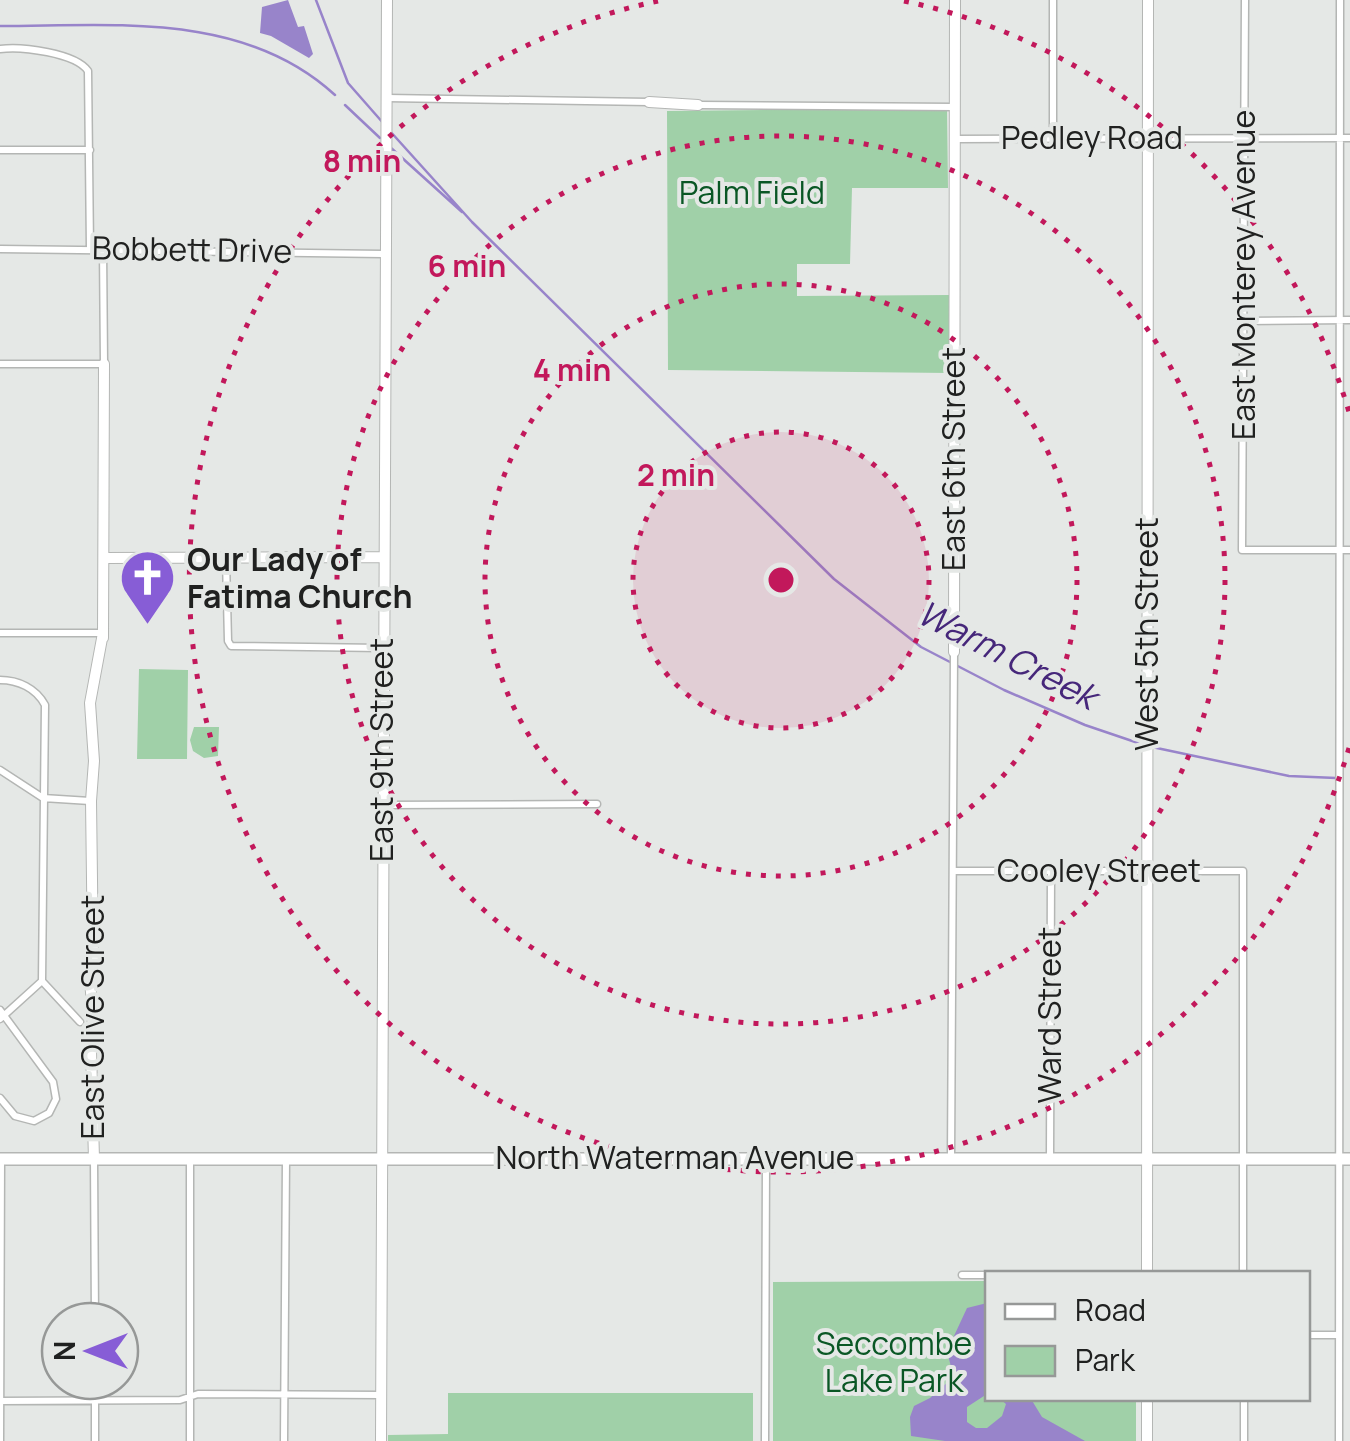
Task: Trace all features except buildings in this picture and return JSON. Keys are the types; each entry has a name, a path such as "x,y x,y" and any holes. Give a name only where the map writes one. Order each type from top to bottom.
{"main road":[{"name":"North Waterman Avenue","path":"0,1159 1344,1159"}],"street":[{"name":"East 9th Street","path":"381,1441 386,0"},
{"name":"East 6th Street","path":"952,1159 954,0"},
{"path":"1052,0 1053,138"},
{"name":"West 5th Street","path":"1147,1271 1148,0"},
{"name":"East Monterey Avenue","path":"1246,0 1242,550 1339,550"},
{"path":"1338,1441 1344,1159 1338,787 1340,0"},
{"path":"0,49 14,47 82,62 88,71 90,248"},
{"path":"387,98 698,106"},
{"name":"Pedley Road","path":"698,106 954,107"},
{"name":"Pedley Road","path":"954,139 1350,138"},
{"path":"0,150 90,150"},
{"path":"0,364 104,364 103,248"},
{"name":"Bobbett Drive","path":"0,249 384,254"},
{"path":"1243,320 1350,320"},
{"name":"East Olive Street","path":"94,1301 91,800 92,713 104,652 104,364"},
{"path":"1339,550 1350,550"},
{"path":"104,558 382,557"},
{"path":"226,558 231,646 382,648"},
{"path":"0,634 103,633"},
{"path":"0,680 20,682 45,705 42,981 80,1022"},
{"path":"0,770 42,798 91,800"},
{"path":"382,805 597,804"},
{"name":"Ward Street","path":"1050,870 1050,1159"},
{"name":"Cooley Street","path":"954,871 1243,871 1242,1159"},
{"path":"0,1098 12,1114 28,1121 49,1113 56,1099 53,1082 1,1015 42,981"},
{"path":"765,1441 766,1158"},
{"path":"0,1159 0,1441"},
{"path":"190,1159 190,1441"},
{"path":"284,1441 286,1159"},
{"path":"1242,1159 1243,1271"},
{"path":"962,1275 985,1276"},
{"path":"1310,1336 1338,1336"},
{"path":"140,1400 180,1400 198,1394 381,1396"},
{"path":"0,1401 40,1401"},
{"path":"95,1401 95,1441"},
{"path":"1148,1401 1148,1441"},
{"path":"1244,1401 1244,1441"},
{"path":"1338,1431 1349,1431"}],"green space":[{"name":"Palm Field","path":"947,108 948,188 852,188 850,264 797,264 797,296 949,295 949,373 668,370 667,111"},
{"path":"139,669 188,670 187,759 137,759"},
{"path":"194,727 219,727 218,756 204,758 193,751 190,740"},
{"name":"Seccombe Lake Park","path":"985,1281 985,1401 1136,1401 1136,1441 773,1441 773,1282"},
{"path":"448,1393 753,1393 753,1441 388,1441 388,1435 448,1434"}],"shaded area":[{"path":"288,0 298,27 304,26 313,54 309,58 260,33 262,7"},
{"path":"985,1304 985,1395 967,1407 967,1422 976,1428 987,1428 1002,1416 1006,1404 1002,1401 1032,1401 1042,1417 1085,1441 945,1441 911,1436 914,1406 949,1381 952,1371 947,1351 967,1308"}],"waterway":[{"name":"Warm Creek","path":"316,0 348,83 384,124"},
{"path":"0,26 132,26 219,36 260,49 299,68 335,95"},
{"path":"345,105 380,138"},
{"name":"Warm Creek","path":"389,130 472,222 834,579 921,647 1004,690 1144,745"},
{"path":"390,147 462,212"},
{"name":"Warm Creek","path":"1152,747 1289,776 1336,778"}],"place":[{"name":"Our Lady of Fatima Church","path":"148,627"}]}
